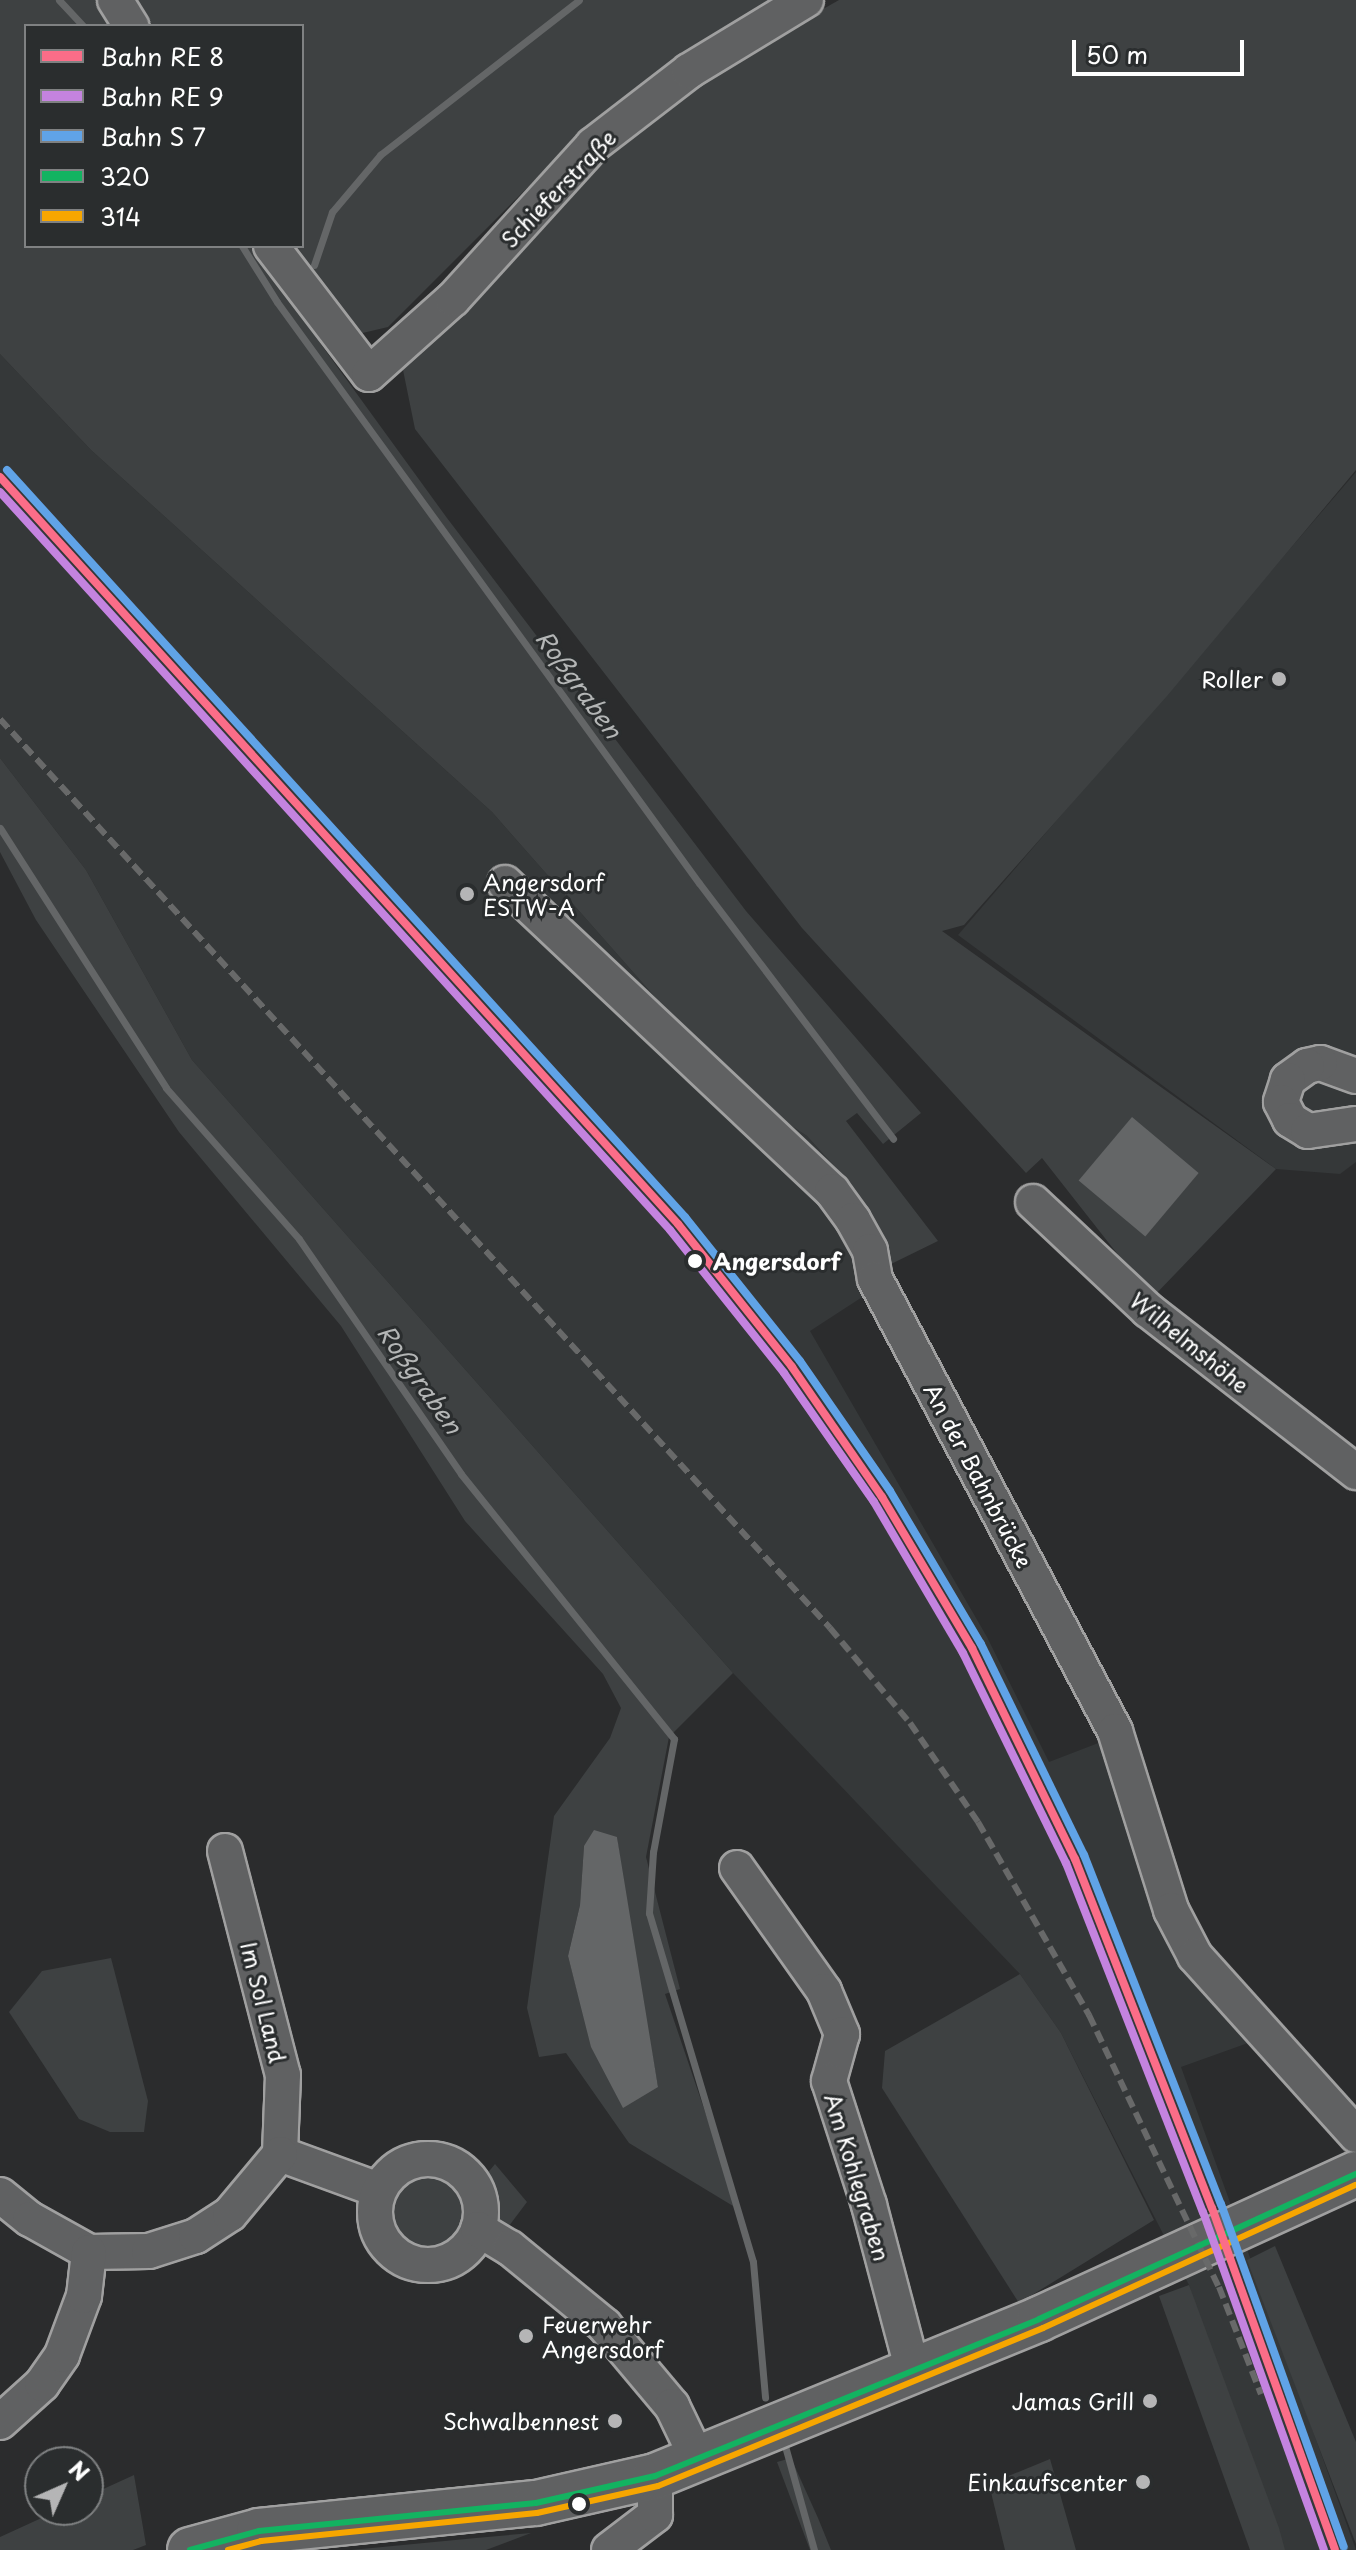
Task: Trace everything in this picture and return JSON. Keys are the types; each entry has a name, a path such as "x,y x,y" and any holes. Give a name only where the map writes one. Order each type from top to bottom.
{"main road":[{"path":"190,2550 259,2531 536,2503 655,2476 913,2372 1356,2174"}],"street":[{"path":"115,0 130,24"},
{"name":"Schieferstraße","path":"273,248 369,374 453,299 593,145 689,71 806,0"},
{"name":"An der Bahnbrücke","path":"505,883 832,1191 853,1220 870,1251 875,1279 1115,1731 1171,1910 1195,1956 1356,2135"},
{"path":"1356,1076 1320,1063 1307,1066 1288,1080 1281,1102 1290,1120 1308,1131 1356,1124"},
{"name":"Wilhelmshöhe","path":"1033,1202 1148,1310 1356,1472"},
{"name":"Im Sol Land","path":"225,1851 283,2075 280,2154"},
{"name":"Am Kohlegraben","path":"737,1868 824,1991 842,2034 829,2081 869,2205 913,2372"},
{"path":"0,2195 30,2219 89,2252 149,2251 196,2236 230,2214 280,2154 379,2190"},
{"path":"432,2159 449,2163 473,2184 481,2213 478,2229 455,2258 415,2265 388,2249 380,2236 374,2205 388,2176 408,2163 432,2159"},
{"path":"478,2229 510,2248 604,2325 672,2406 698,2460"},
{"path":"1,2420 42,2384 62,2355 84,2296 89,2252"},
{"path":"609,2550 655,2515 655,2476"}],"shaded area":[{"path":"0,0 774,0 720,32 587,128 388,327 320,343 447,518 746,911 921,1113 883,1144 857,1113 846,1121 938,1241 887,1266 883,1263 874,1222 855,1189 807,1136 737,1090 492,812 91,450 0,354"},
{"path":"839,0 1356,0 1356,470 1167,696 964,925 942,931 1276,1169 1152,1298 1042,1158 1026,1173 802,928 415,429 403,370 594,165 714,71"},
{"path":"0,354 91,450 492,812 737,1090 807,1136 855,1189 874,1222 883,1263 870,1292 810,1331 987,1637 1049,1762 1101,1742 1188,1968 1248,2043 1181,2067 1356,2550 1268,2550 1189,2285 1061,2033 1020,1974 733,1673 192,1060 86,870 0,758"},
{"path":"1356,472 1356,1162 1340,1174 1276,1169 958,935"},
{"path":"0,758 86,870 192,1060 733,1673 669,1737 646,1857 680,1989 665,1994 738,2209 629,2143 566,2053 539,2057 527,2008 554,1816 610,1738 621,1708 603,1674 465,1521 341,1326 179,1132 36,920 0,852","holes":["617,1837 658,2087 578,1994 568,1956 580,1905 584,1846"]},
{"path":"1132,1117 1199,1173 1145,1237 1079,1181"},
{"path":"594,1830 617,1837 658,2087 623,2108 591,2047 568,1956 580,1905 584,1846"},
{"path":"111,1958 148,2101 144,2132 110,2132 79,2119 9,2012 42,1971"},
{"path":"1020,1974 1061,2033 1154,2220 1019,2303 882,2088 885,2051"},
{"path":"495,2164 527,2202 506,2230 487,2196 486,2175"},
{"path":"428,2168 453,2175 465,2187 472,2212 465,2237 453,2249 428,2256 403,2249 391,2237 384,2212 391,2187 403,2175"},
{"path":"1275,2246 1356,2442 1356,2544 1247,2260"},
{"path":"1189,2285 1285,2550 1250,2550 1159,2296"},
{"path":"791,2458 831,2550 810,2550 777,2462"},
{"path":"1050,2459 1076,2550 1005,2550 989,2484"},
{"path":"134,2475 146,2545 133,2550 0,2550 0,2537 24,2526 104,2526 104,2489"},
{"path":"531,2533 486,2550 351,2550 476,2538"}],"waterway":[{"name":"Roßgraben","path":"59,0 81,24"},
{"path":"314,265 332,212 380,155 579,0"},
{"name":"Roßgraben","path":"243,248 277,302 699,883 893,1139"},
{"name":"Roßgraben","path":"0,828 166,1088 299,1239 461,1474 674,1739 653,1852 649,1913 753,2262 765,2397"},
{"path":"785,2446 814,2550"}],"railway":[{"path":"0,719 830,1628 910,1723 978,1822 1089,2015 1219,2287 1261,2394"}],"transit line":[{"path":"7,470 685,1217 800,1361 890,1491 981,1644 1084,1855 1221,2204 1344,2547"},
{"path":"0,477 678,1224 792,1367 882,1497 972,1648 1075,1859 1212,2208 1335,2550"},
{"path":"0,492 670,1230 784,1373 874,1502 963,1653 1066,1863 1203,2212 1324,2550"},
{"name":"320","path":"190,2550 259,2531 536,2503 655,2476 1039,2319 1356,2174"},
{"name":"314","path":"228,2550 261,2541 537,2513 658,2486 1043,2328 1356,2185"}],"place":[{"name":"Roller","path":"1279,679"},
{"name":"Angersdorf ESTW-A","path":"467,894"},
{"name":"Angersdorf","path":"695,1261"},
{"name":"Feuerwehr Angersdorf","path":"526,2336"},
{"name":"Jamas Grill","path":"1150,2401"},
{"name":"Schwalbennest","path":"615,2421"},
{"name":"Einkaufscenter","path":"1143,2482"}]}
